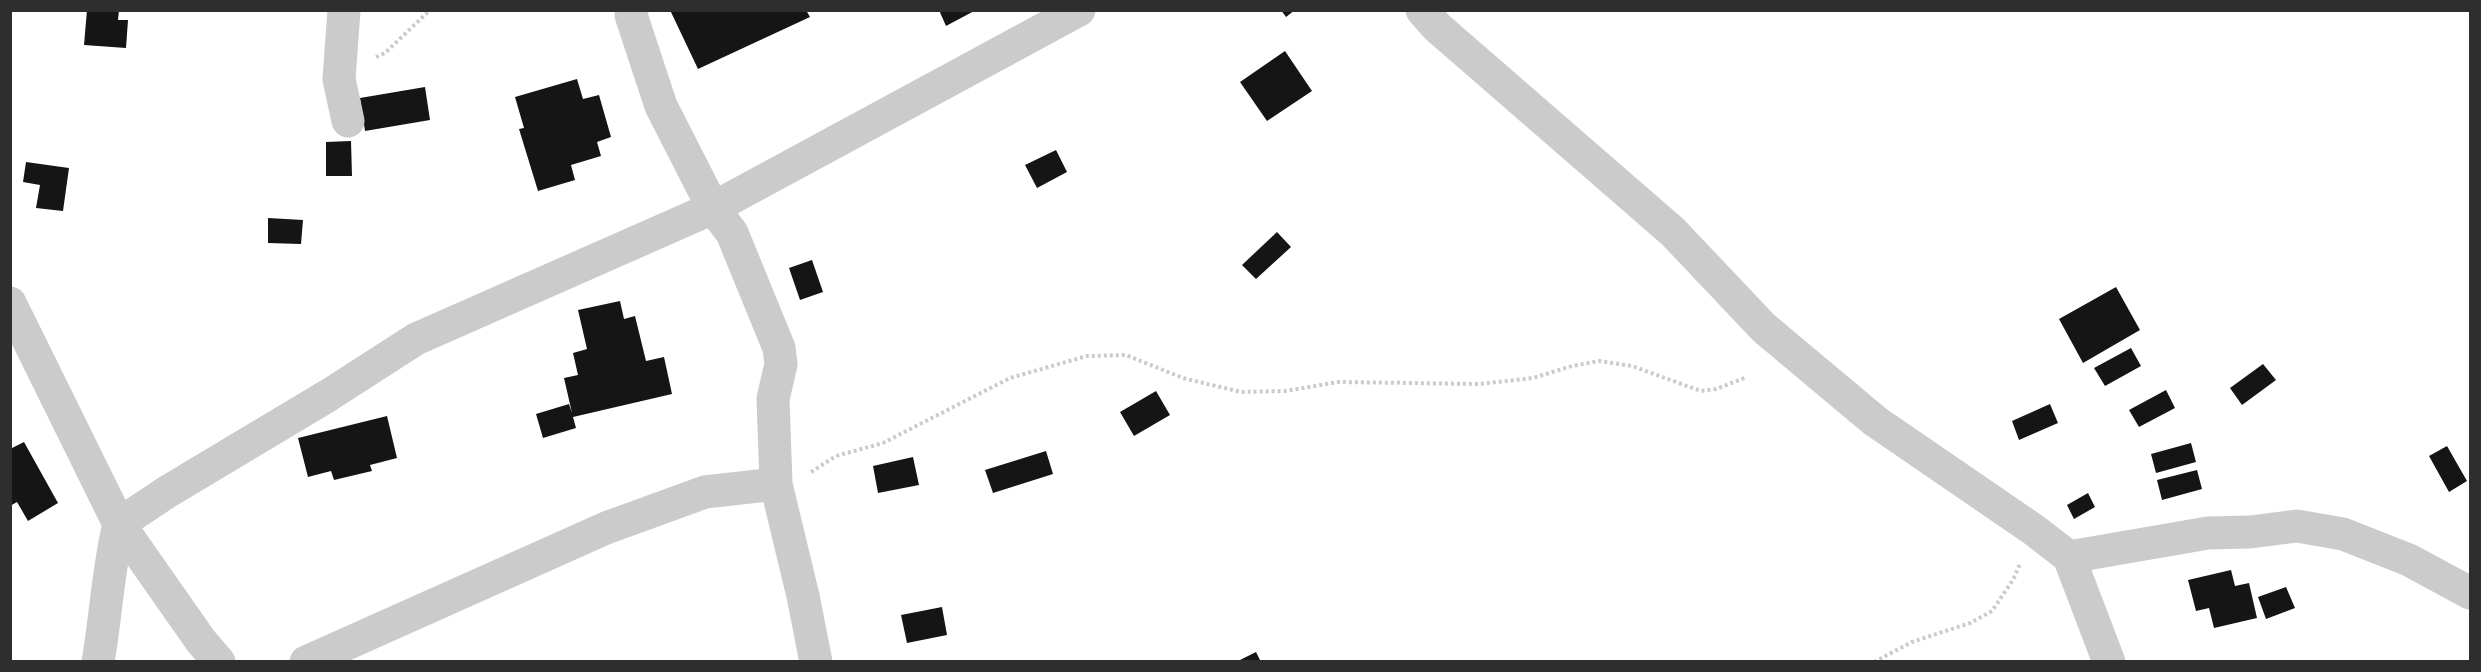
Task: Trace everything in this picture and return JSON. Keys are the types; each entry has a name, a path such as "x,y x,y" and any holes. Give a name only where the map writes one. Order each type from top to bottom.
{"street":[{"path":"344,10 339,79 348,121"},
{"path":"632,10 631,15 661,106 713,208 732,233 779,348 781,364 773,399 776,484 816,662"},
{"path":"98,662 119,524 167,492 329,395 416,339 713,208 1079,10"},
{"path":"1422,10 1437,27 1673,232 1764,328 1875,421 2034,530 2069,558 2109,662"},
{"path":"10,303 119,524 201,641 219,662"},
{"path":"306,662 606,528 705,492 776,484"},
{"path":"2069,558 2208,533 2250,532 2296,526 2343,534 2409,560 2470,593"}],"path":[{"path":"340,64 363,62 385,53 430,10"},
{"path":"776,484 805,476 836,456 883,443 1010,378 1087,356 1126,356 1183,378 1240,392 1285,391 1339,382 1479,384 1533,378 1572,366 1599,361 1632,366 1701,391 1716,389 1747,377"},
{"path":"1874,662 1912,642 1970,623 1992,611 2013,580 2034,530"}],"building":[{"path":"87,10 119,10 118,20 128,20 126,48 84,45"},
{"path":"670,10 806,10 810,17 698,69"},
{"path":"939,10 976,10 946,26"},
{"path":"1281,10 1295,10 1286,17"},
{"path":"1285,51 1312,91 1267,121 1240,82"},
{"path":"577,79 583,99 599,95 611,137 597,142 601,156 571,165 575,180 538,191 519,129 524,128 515,97"},
{"path":"425,87 430,120 365,131 360,98"},
{"path":"351,141 352,176 326,176 326,142"},
{"path":"1056,150 1067,172 1037,188 1025,165"},
{"path":"26,162 69,168 63,211 36,208 40,185 23,182"},
{"path":"268,218 303,220 301,244 268,243"},
{"path":"1277,232 1291,247 1256,279 1242,265"},
{"path":"812,260 823,292 800,300 789,268"},
{"path":"2116,287 2140,330 2083,363 2059,319"},
{"path":"620,301 624,319 635,316 646,361 664,357 672,394 573,417 576,428 543,438 536,414 569,404 572,413 564,378 578,375 573,353 587,349 578,310"},
{"path":"2131,348 2141,366 2105,386 2094,368"},
{"path":"2263,364 2276,380 2242,405 2230,388"},
{"path":"2166,390 2175,408 2139,427 2129,410"},
{"path":"1156,391 1170,415 1134,436 1120,412"},
{"path":"2050,404 2058,423 2019,440 2012,421"},
{"path":"387,416 397,458 370,465 372,471 334,480 331,471 308,477 298,438"},
{"path":"24,442 58,503 28,521 17,502 10,506 10,449"},
{"path":"2191,443 2196,462 2156,473 2151,454"},
{"path":"2447,446 2467,481 2449,492 2429,456"},
{"path":"1046,451 1053,474 993,493 985,470"},
{"path":"913,457 919,485 878,493 873,466"},
{"path":"2197,470 2202,489 2162,500 2157,480"},
{"path":"2088,493 2095,507 2074,519 2067,505"},
{"path":"2231,570 2235,586 2249,583 2257,618 2214,628 2209,608 2196,611 2188,580"},
{"path":"2286,587 2295,608 2266,619 2258,597"},
{"path":"942,607 947,635 907,643 901,615"},
{"path":"1256,652 1261,662 1236,662"}]}
